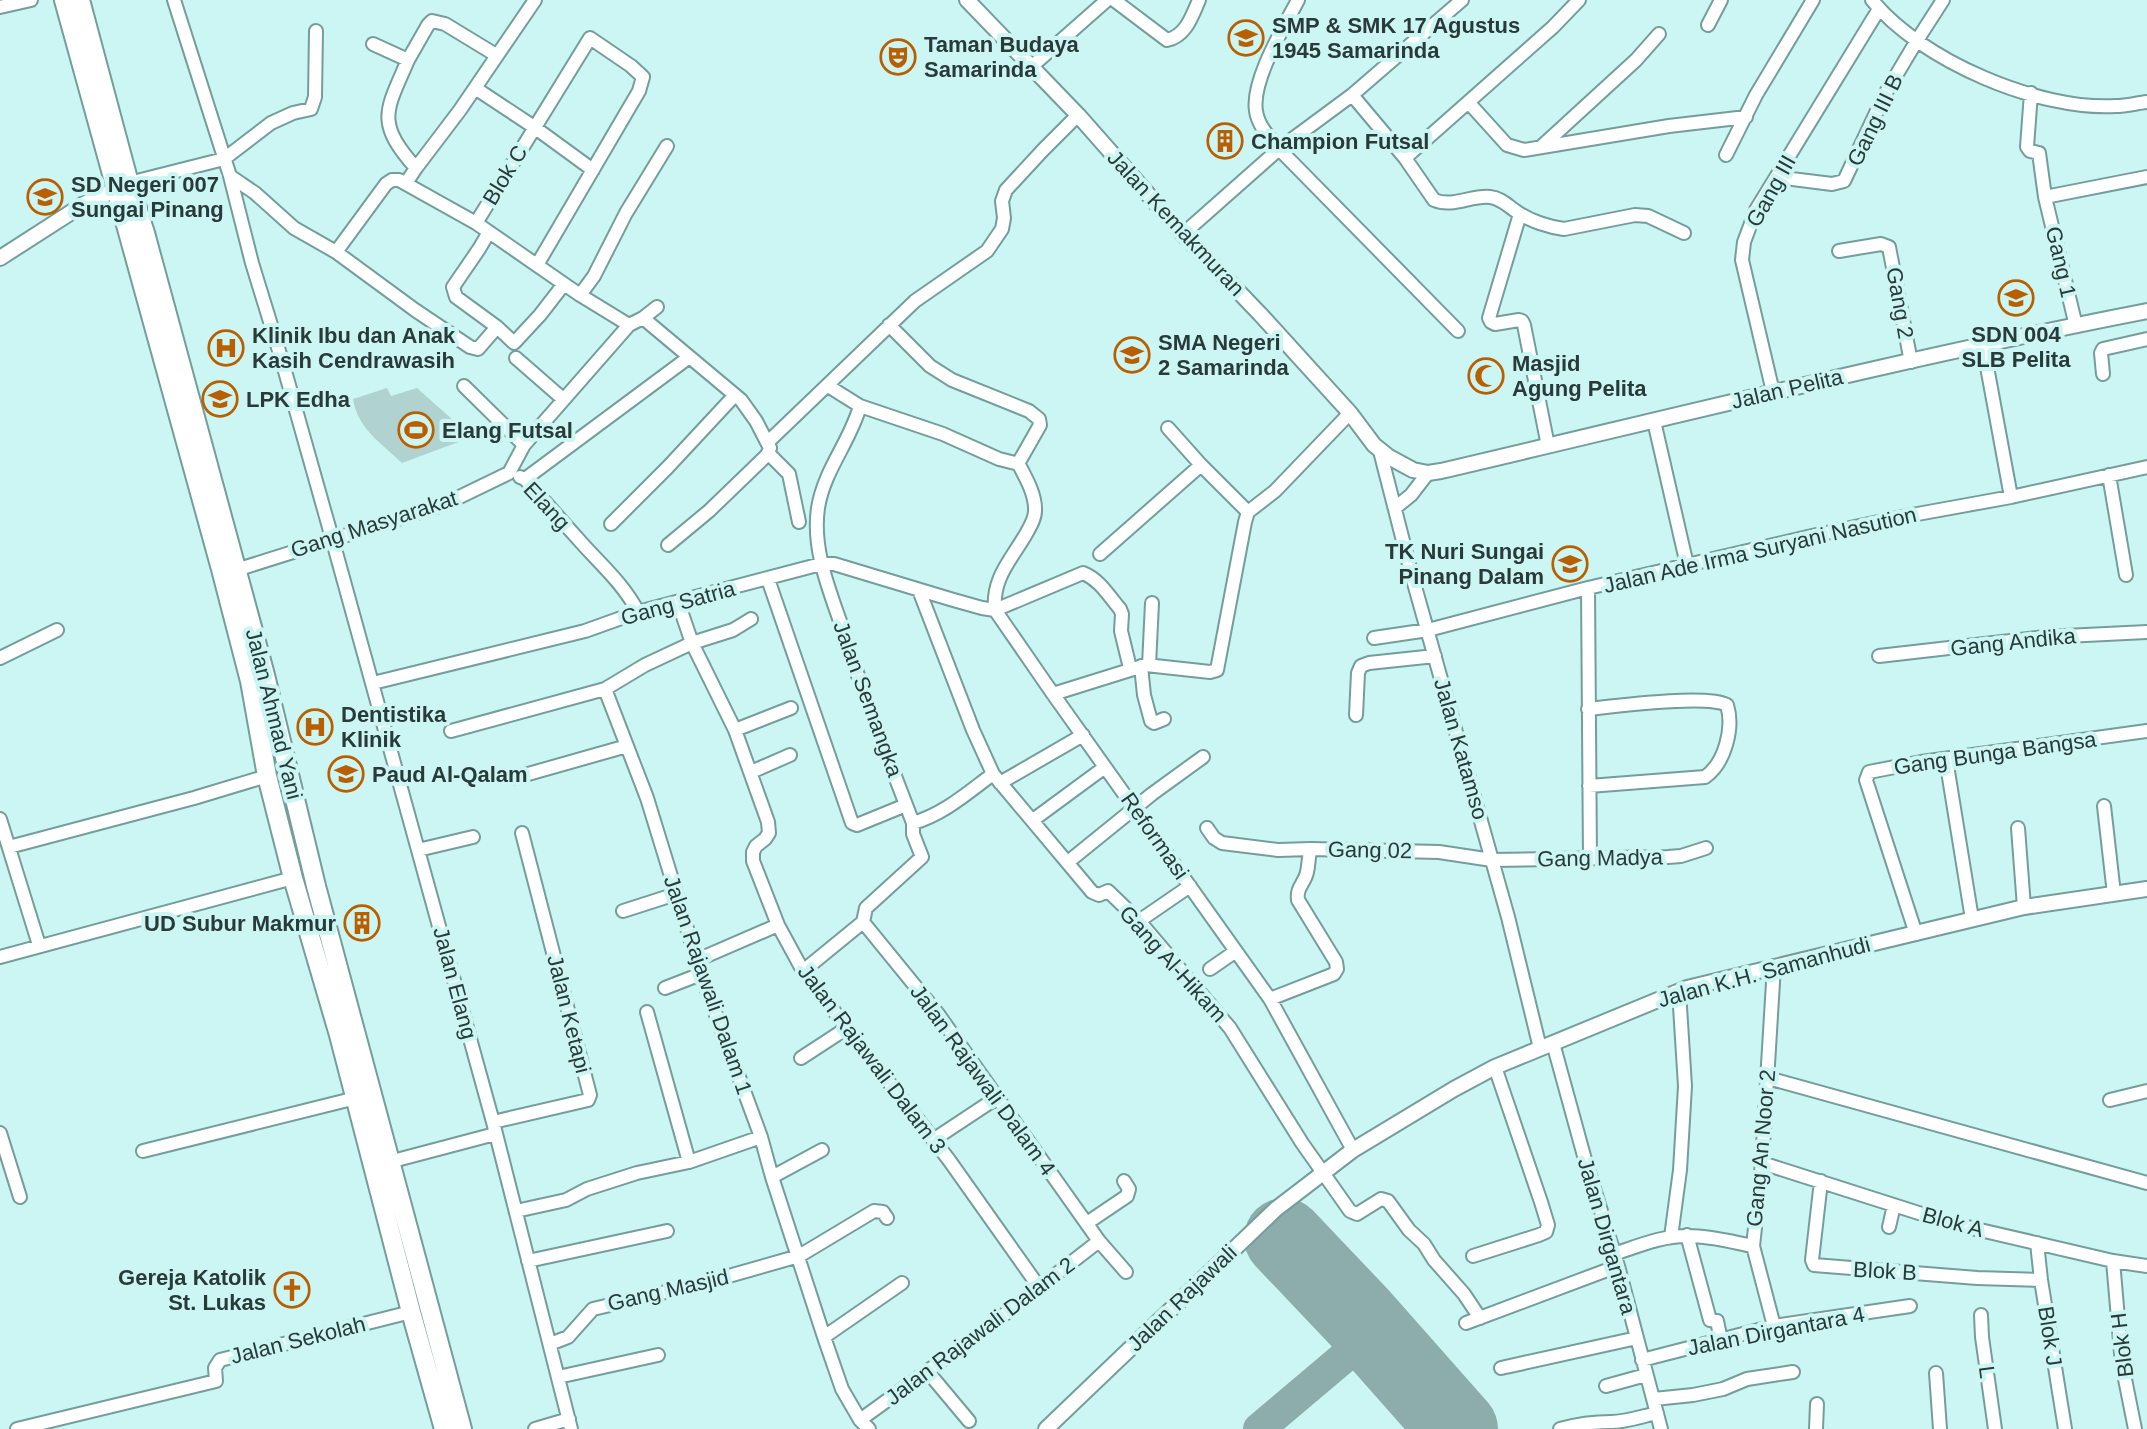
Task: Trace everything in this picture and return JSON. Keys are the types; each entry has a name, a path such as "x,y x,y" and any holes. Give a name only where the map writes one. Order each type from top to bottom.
{"main road":[{"name":"Jalan Ahmad Yani","path":"64,0 122,187 145,233 236,570 257,678 267,776 444,1429"},
{"name":"Jalan Ahmad Yani","path":"80,0 122,187 187,442 316,886 462,1429"}],"street":[{"path":"0,7 31,0"},
{"name":"Jalan Elang","path":"174,0 230,176 252,263 373,683 494,1128 570,1424"},
{"path":"406,183 535,0"},
{"name":"Jalan Kemakmuran","path":"967,0 1078,115 1183,234 1350,413 1380,451"},
{"path":"1031,67 1107,0"},
{"path":"1114,0 1167,40 1182,33 1199,0"},
{"path":"1298,0 1259,78 1256,111 1263,129 1458,331"},
{"path":"1183,234 1279,149 1352,95 1462,0"},
{"path":"1405,158 1553,27 1579,0"},
{"path":"1708,25 1721,0"},
{"path":"1726,155 1756,95 1813,0"},
{"path":"1916,42 1943,0"},
{"path":"1876,5 1916,42 1988,80 2066,102 2099,106 2147,102"},
{"name":"Gang III","path":"1773,392 1742,252 1756,210 1876,5"},
{"path":"416,168 396,144 388,123 389,103 422,33 432,21 445,24 496,55"},
{"path":"0,258 84,204 122,187 224,159 271,123 312,108 316,31"},
{"path":"1541,147 1636,60 1659,34"},
{"name":"Blok C","path":"476,223 590,38 643,77 642,85 593,170"},
{"name":"Gang III B","path":"1776,177 1832,184 1844,181 1885,94 1916,42"},
{"path":"373,44 408,60"},
{"path":"475,88 593,170 537,265"},
{"name":"Gang 1","path":"2031,93 2027,147 2039,153 2045,197 2076,326"},
{"path":"1352,95 1405,158 1434,200 1449,204 1489,196 1498,198 1520,214 1553,228 1564,229 1635,215 1648,216 1684,233"},
{"path":"1469,103 1507,145 1524,150 1669,126 1746,117"},
{"path":"668,545 709,511 889,325 925,292 987,251 1002,229 1002,201 1006,190 1078,115"},
{"path":"580,295 594,276 626,213 667,146"},
{"path":"230,176 255,193 294,228 336,252 473,348 479,348 497,327"},
{"name":"Gang 1","path":"2045,197 2147,177"},
{"path":"336,252 386,184 395,179 476,223 629,325"},
{"path":"1520,214 1489,318 1495,324 1519,320 1524,325 1548,446"},
{"path":"489,232 453,289 456,297 514,343 564,284"},
{"name":"Gang 2","path":"1839,251 1881,244 1889,247 1911,362"},
{"path":"509,473 524,445 563,399 629,325 657,307"},
{"name":"Jalan Pelita","path":"1428,473 1773,392 2147,311"},
{"path":"643,318 735,395 756,421 768,448 789,474 799,522"},
{"path":"889,325 930,366 952,380 1029,411 1039,419 1040,425 1018,463"},
{"path":"2103,374 2103,349 2147,339"},
{"path":"1983,345 2011,497"},
{"path":"516,358 563,399"},
{"path":"525,479 688,358"},
{"path":"464,386 524,445"},
{"path":"828,386 860,406 943,434 999,459 1018,463"},
{"path":"611,524 735,395"},
{"path":"860,406 851,432 824,483 817,521 821,564 834,564 995,610 1083,573 1099,583 1120,609 1121,631 1140,666"},
{"path":"1053,694 1140,666 1217,670 1248,512 1275,491 1350,413"},
{"path":"1654,421 1687,565"},
{"path":"1168,428 1248,512"},
{"path":"1380,451 1413,470 1428,473 1411,495 1395,508"},
{"name":"Jalan Katamso","path":"1380,451 1492,860 1547,1046"},
{"path":"995,610 998,579 1034,519 1035,504 1018,463"},
{"path":"1100,554 1201,465"},
{"name":"Jalan Ade Irma Suryani Nasution","path":"1374,638 1428,630 1588,588 1912,515 1954,509 2147,467"},
{"name":"Gang Masyarakat","path":"236,570 445,504 509,473"},
{"name":"Elang","path":"509,473 525,479 624,588 638,612"},
{"path":"2109,475 2126,575"},
{"name":"Gang Satria","path":"373,683 585,631 638,612 821,564"},
{"name":"Jalan Semangka","path":"821,564 863,693 913,829"},
{"path":"768,579 852,823 857,825 906,805"},
{"path":"1588,588 1590,859"},
{"name":"Gang Al-Hikam","path":"919,590 973,730 997,778 1092,892 1099,895 1108,891 1139,921 1230,1028 1302,1143 1352,1213 1357,1214 1381,1199 1388,1201 1480,1318"},
{"name":"Jalan Rajawali Dalam 3","path":"678,602 692,643 735,730 769,829 767,836 756,846 753,858 778,925 803,971 933,1140 1039,1287"},
{"path":"1152,603 1140,666 1151,721 1154,723 1164,719"},
{"name":"Reformasi","path":"995,610 1270,999 1353,1150"},
{"path":"451,731 605,689 645,665 692,643 733,630 751,619"},
{"path":"0,658 57,630"},
{"name":"Gang Andika","path":"1879,656 2045,637 2147,632"},
{"path":"1356,715 1361,666 1435,656"},
{"name":"Jalan Rajawali Dalam 1","path":"605,689 647,798 701,974 761,1137 842,1389 864,1424"},
{"path":"1588,709 1710,701 1727,705 1729,715 1723,753 1705,777 1589,786"},
{"path":"735,730 791,708"},
{"name":"Gang Bunga Bangsa","path":"1916,934 1879,824 1866,776 1869,772 2147,731"},
{"path":"803,971 863,922 866,908 922,857 913,829 997,778 1083,735"},
{"path":"514,778 627,746"},
{"path":"751,772 790,755"},
{"path":"1068,862 1203,757"},
{"path":"1946,759 1972,919"},
{"path":"1033,820 1105,767"},
{"path":"9,847 267,776"},
{"path":"2104,806 2114,894"},
{"path":"0,819 39,945"},
{"path":"1207,828 1222,843 1278,850 1311,849"},
{"path":"2018,828 2024,907"},
{"name":"Jalan Ketapi","path":"494,1128 588,1100 590,1095 522,833"},
{"path":"418,850 473,837"},
{"name":"Gang Madya","path":"1492,860 1681,856 1706,848"},
{"name":"Gang 02","path":"1270,999 1334,974 1337,969 1336,962 1298,900 1297,894 1307,873 1311,849 1439,852 1492,860"},
{"path":"0,957 293,878"},
{"path":"1139,921 1190,886"},
{"name":"Jalan K.H. Samanhudi","path":"1323,1172 1353,1150 1495,1067 1679,991 2024,907 2147,889"},
{"path":"623,911 676,894"},
{"name":"Jalan Rajawali Dalam 4","path":"863,922 938,1014 1099,1241 1126,1272"},
{"path":"697,960 778,925"},
{"path":"1210,969 1236,951"},
{"name":"Gang An Noor 2","path":"1774,966 1762,1163 1753,1246 1774,1326"},
{"path":"665,988 701,974"},
{"path":"1671,1237 1680,1170 1685,1086 1679,991"},
{"path":"647,1012 689,1162"},
{"path":"801,1058 847,1028"},
{"name":"Jalan Dirgantara","path":"1547,1046 1616,1260 1661,1429"},
{"path":"1473,1256 1539,1235 1548,1228 1495,1067"},
{"path":"1768,1078 2147,1183"},
{"path":"2110,1100 2147,1091"},
{"path":"933,1140 998,1097"},
{"path":"143,1151 356,1098"},
{"path":"389,1162 494,1128"},
{"path":"0,1133 20,1197"},
{"path":"516,1211 566,1200 579,1191 637,1173 689,1162 761,1137"},
{"path":"772,1177 822,1150"},
{"name":"Blok A","path":"1762,1163 1950,1223 2147,1266"},
{"name":"Jalan Rajawali","path":"1046,1429 1276,1209 1323,1172"},
{"path":"1087,1223 1127,1196 1129,1189 1124,1181"},
{"name":"Blok B","path":"1821,1181 1812,1260 1814,1265 2041,1280"},
{"path":"1889,1227 1894,1205"},
{"name":"Gang Masjid","path":"550,1344 568,1337 590,1311 600,1306 704,1283 799,1256 874,1211 883,1212 887,1218"},
{"path":"528,1261 667,1231"},
{"path":"1687,1235 1710,1320 1717,1321 1721,1340"},
{"path":"1466,1323 1671,1237 1687,1235 1753,1246"},
{"name":"Jalan Rajawali Dalam 2","path":"864,1424 1099,1241"},
{"name":"Blok J","path":"2037,1243 2065,1429"},
{"name":"Blok H","path":"2113,1261 2122,1364 2135,1429"},
{"path":"824,1337 902,1283"},
{"name":"Jalan Dirgantara 4","path":"1642,1360 1774,1326 1910,1306"},
{"name":"Jalan Sekolah","path":"17,1429 216,1381 215,1368 220,1360 411,1312"},
{"name":"L","path":"1981,1315 1995,1429"},
{"path":"1501,1368 1637,1338"},
{"path":"558,1377 658,1355"},
{"path":"928,1372 969,1421"},
{"path":"1654,1399 1693,1395 1723,1389 1747,1379 1793,1372"},
{"path":"1936,1373 1940,1429"},
{"path":"1606,1386 1646,1375"},
{"path":"1816,1429 1817,1404"},
{"path":"1560,1429 1579,1423 1612,1422 1657,1413"},
{"path":"535,1429 570,1424"}],"shaded area":[{"name":"Elang Futsal","path":"387,388 391,396 417,388 472,437 402,463 365,427 353,399"}],"taxiway":[{"path":"1259,1429 1356,1347 1376,1343 1385,1346"}],"runway":[{"path":"1284,1238 1458,1429"}],"place":[{"name":"SMP & SMK 17 Agustus 1945 Samarinda","path":"1246,38"},
{"name":"Taman Budaya Samarinda","path":"898,57"},
{"name":"Champion Futsal","path":"1225,141"},
{"name":"SD Negeri 007 Sungai Pinang","path":"45,197"},
{"name":"SDN 004 SLB Pelita","path":"2016,298"},
{"name":"Klinik Ibu dan Anak Kasih Cendrawasih","path":"226,348"},
{"name":"SMA Negeri 2 Samarinda","path":"1132,355"},
{"name":"Masjid Agung Pelita","path":"1486,376"},
{"name":"LPK Edha","path":"220,399"},
{"name":"Elang Futsal","path":"416,430"},
{"name":"TK Nuri Sungai Pinang Dalam","path":"1570,564"},
{"name":"Dentistika Klinik","path":"315,727"},
{"name":"Paud Al-Qalam","path":"346,774"},
{"name":"UD Subur Makmur","path":"362,923"},
{"name":"Gereja Katolik St. Lukas","path":"292,1290"}]}
